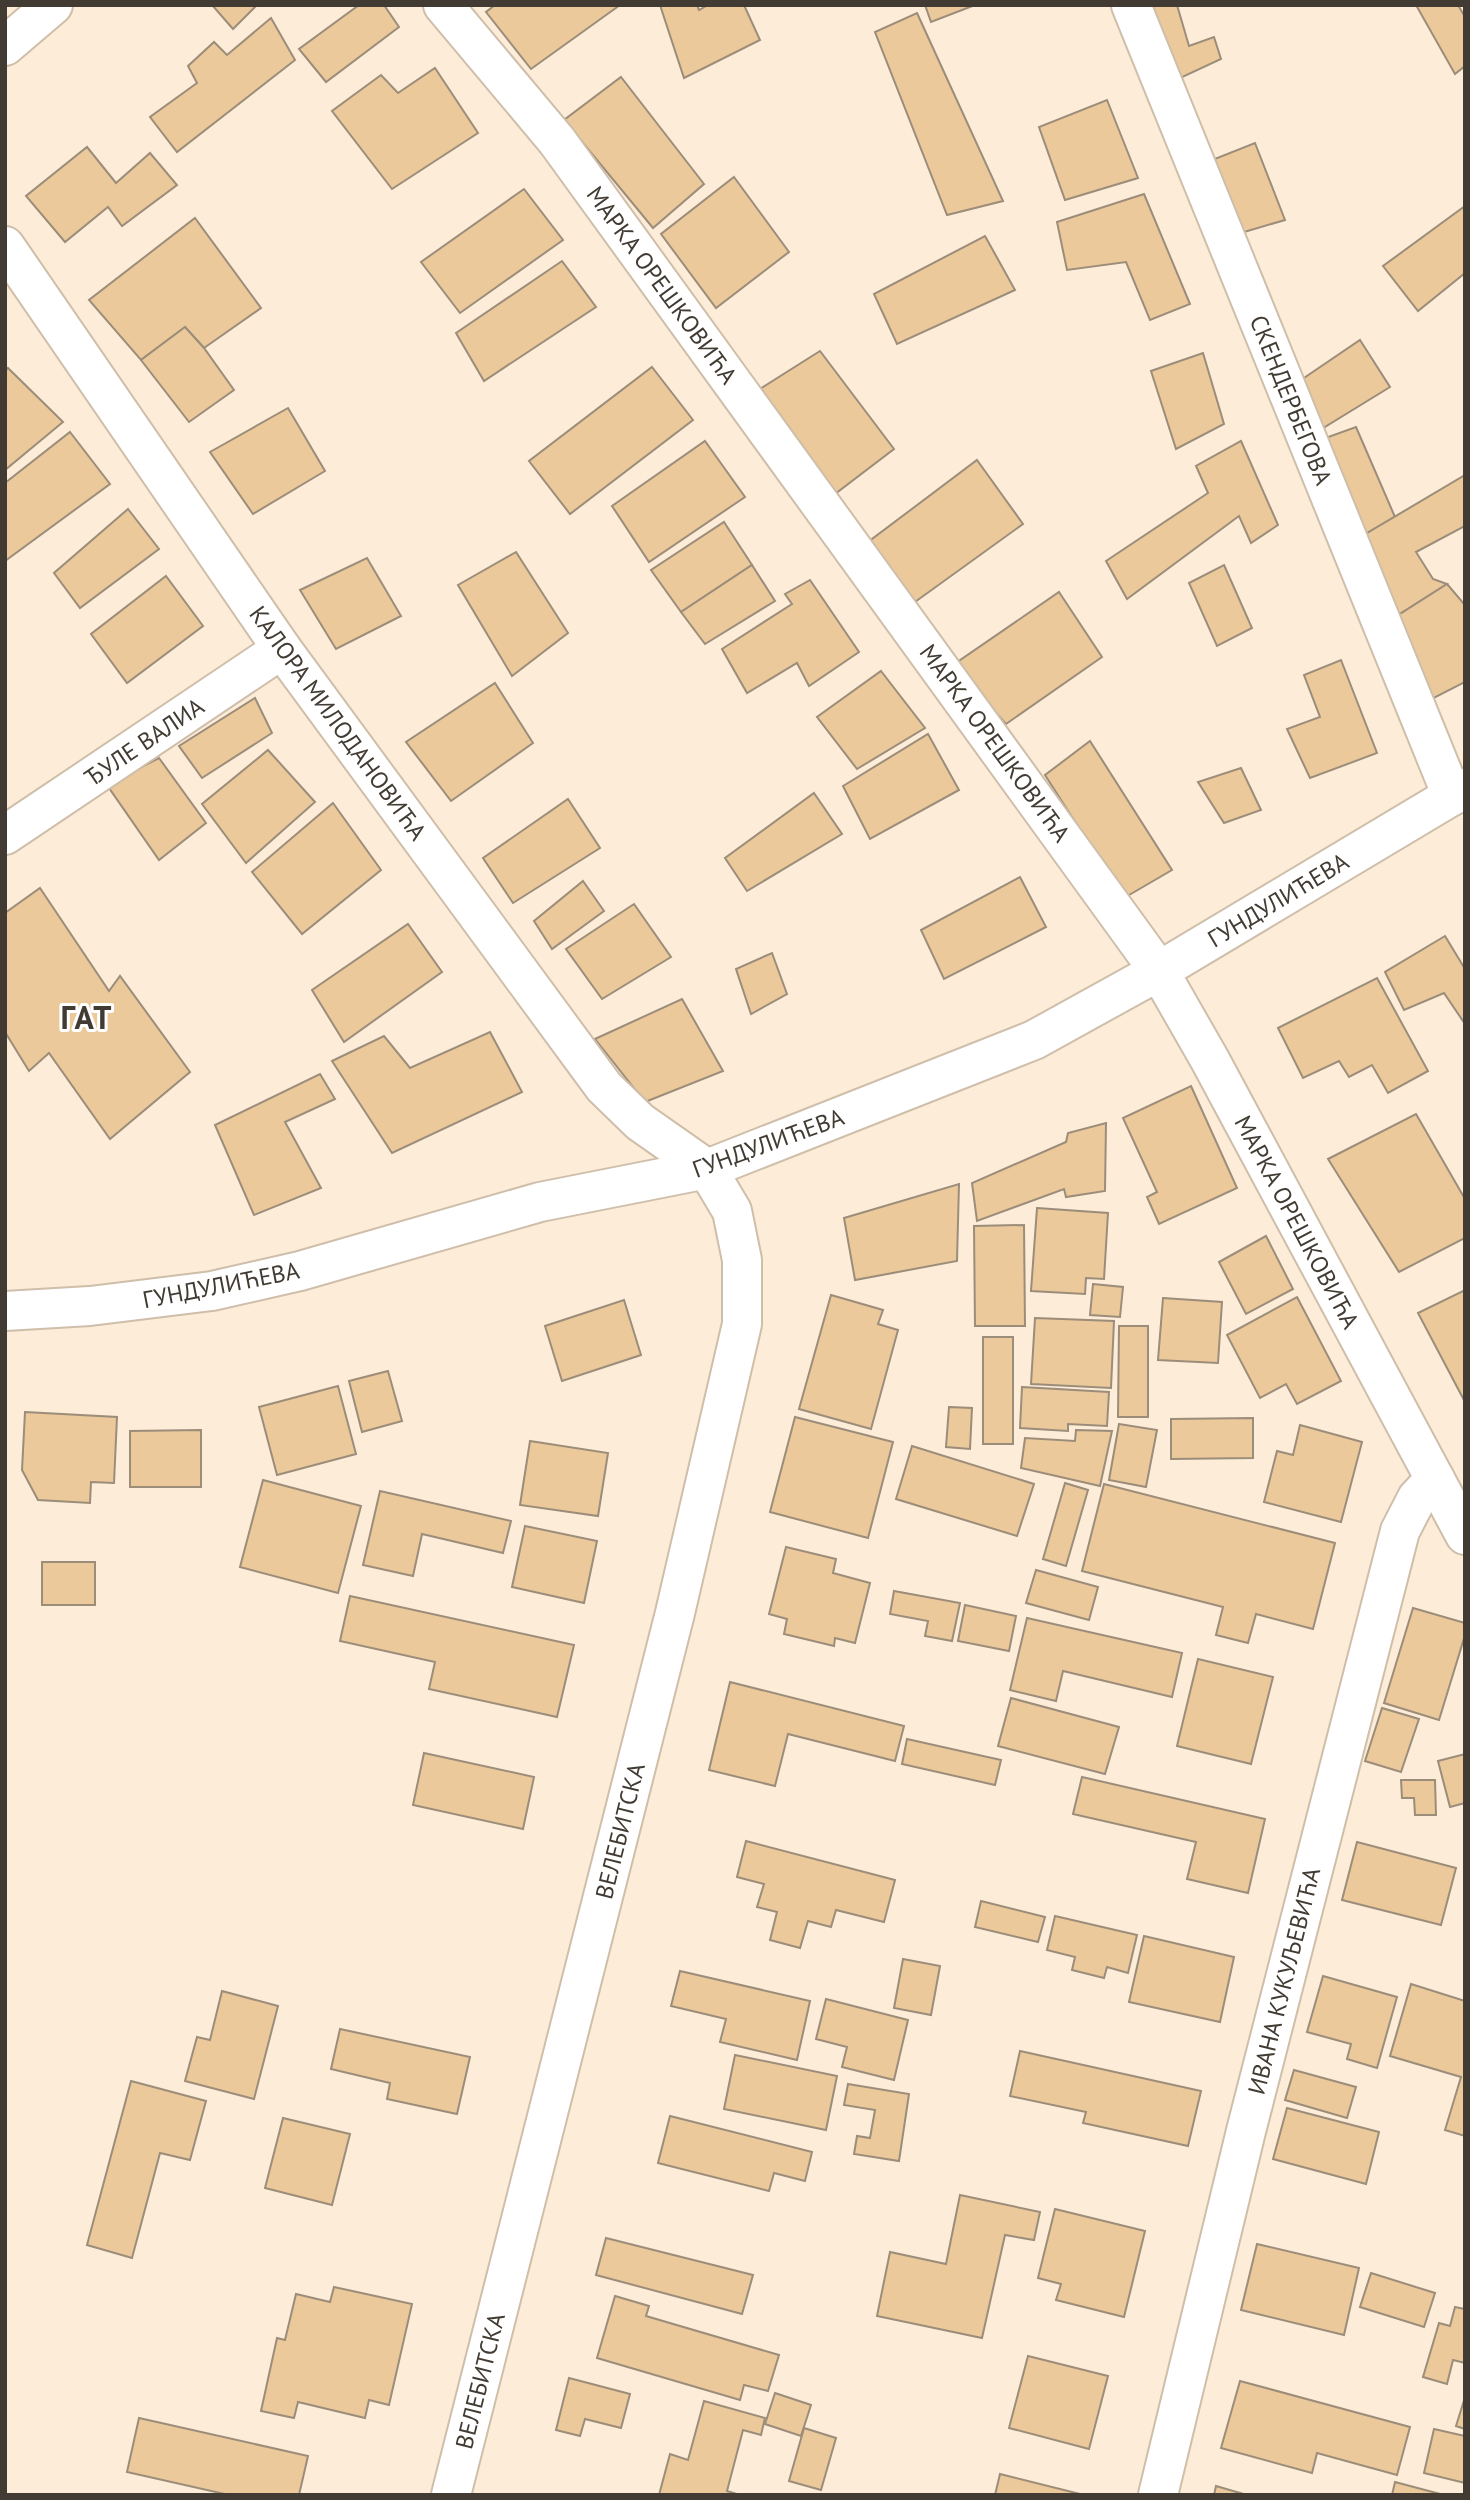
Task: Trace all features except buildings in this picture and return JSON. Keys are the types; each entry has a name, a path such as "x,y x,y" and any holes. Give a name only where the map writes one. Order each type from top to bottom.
{"street":[{"path":"5,46 52,5"},
{"name":"МАРКА ОРЕШКОВИЋА","path":"443,5 557,141 1159,971 1217,1073 1465,1535"},
{"name":"СКЕНДЕРБЕГОВА","path":"1131,5 1458,792"},
{"name":"КАЛОРА МИЛОДАНОВИЋА","path":"5,246 282,649 604,1087 640,1122 707,1169"},
{"name":"ЂУЛЕ ВАЛИА","path":"5,835 282,649"},
{"name":"ГУНДУЛИЋЕВА","path":"5,1311 90,1306 212,1291 300,1271 540,1202 707,1169 1034,1041 1159,971 1458,792"},
{"name":"ВЕЛЕБИТСКА","path":"451,2495 672,1626 742,1324 742,1260 732,1211 707,1169"},
{"name":"ИВАНА КУКУЉЕВИЋА","path":"1158,2495 1249,2118 1400,1531 1417,1498 1435,1479"}],"district":[{"name":"ГАТ","path":"87,1017"}]}
